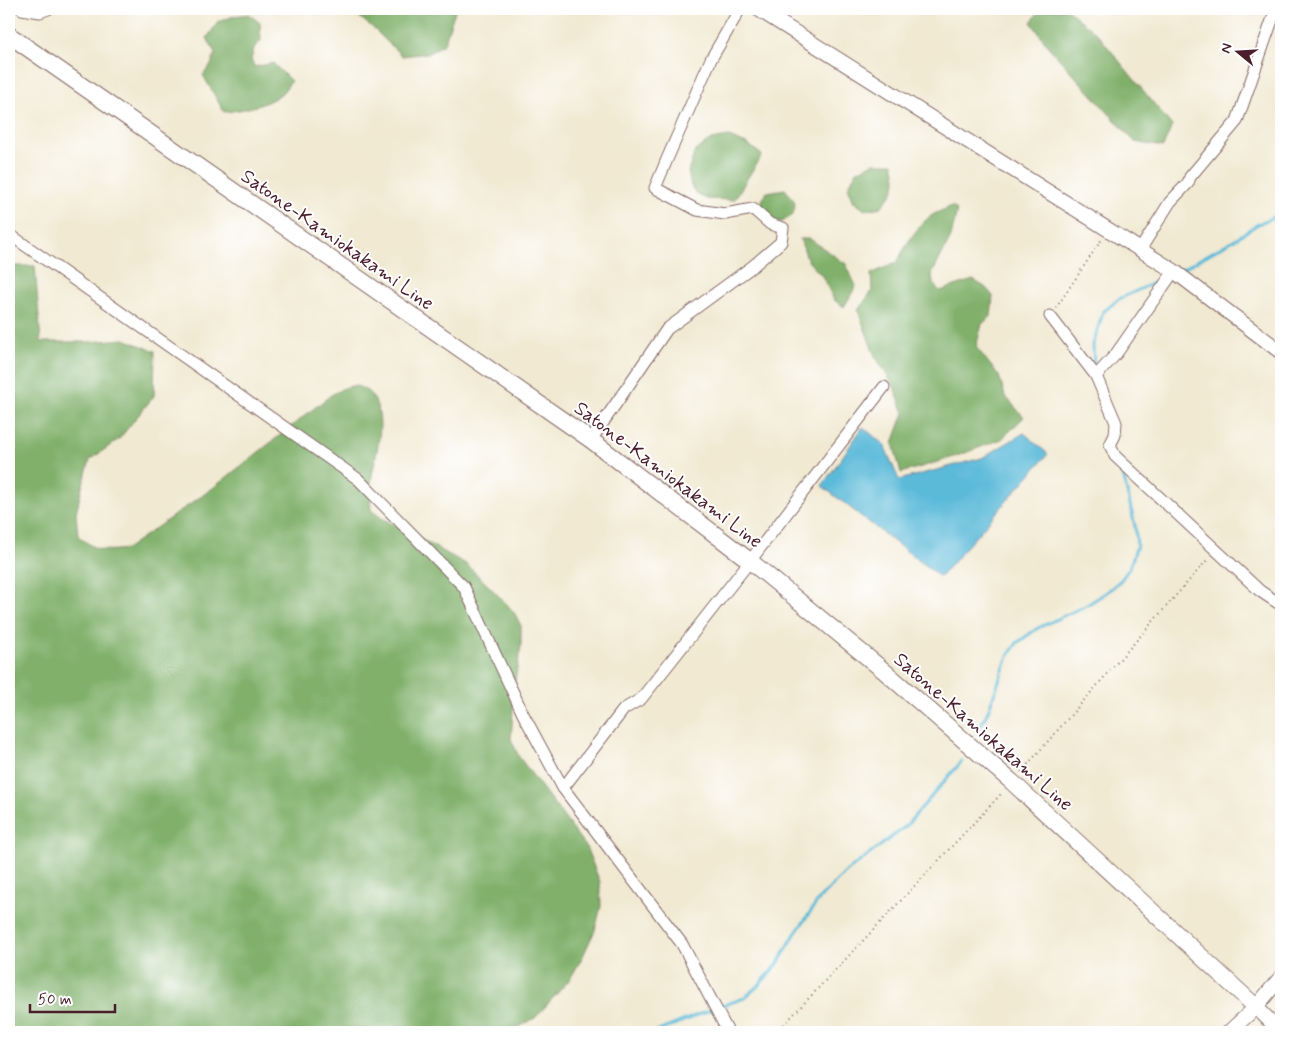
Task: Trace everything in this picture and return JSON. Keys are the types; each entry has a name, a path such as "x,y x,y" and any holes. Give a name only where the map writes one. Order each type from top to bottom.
{"main road":[{"name":"Satone-Kamiokakami Line","path":"9,35 591,440 750,561 883,670 1012,782 1256,1007"}],"street":[{"path":"22,9 40,12 48,9"},
{"path":"591,440 667,329 753,266 781,242 782,228 770,224 753,209 724,214 697,210 656,188 668,156 711,59 740,9"},
{"path":"758,9 1174,272 1281,352"},
{"path":"1140,250 1170,202 1188,183 1190,177 1237,122 1276,9"},
{"path":"9,234 358,479 464,587 523,714 563,788 682,944 728,1032"},
{"path":"1096,376 1116,354 1174,272"},
{"path":"1050,316 1096,376 1116,423 1115,435 1110,445 1115,456 1216,551 1260,590 1281,605"},
{"path":"563,788 624,709 641,699 884,387"},
{"path":"1229,1032 1256,1007 1281,977"},
{"path":"1256,1007 1281,1032"}],"path":[{"path":"1050,316 1108,230"},
{"path":"777,1032 1012,782 1216,551"}],"green space":[{"path":"349,9 456,9 444,44 429,53 402,56 372,27"},
{"path":"1041,9 1067,9 1099,36 1172,126 1163,147 1135,142 1052,51 1031,22"},
{"path":"249,14 260,23 261,41 254,48 251,60 255,67 273,63 291,81 281,94 268,102 246,109 224,112 203,75 211,65 215,53 207,38 218,22 234,16"},
{"path":"729,137 749,145 762,155 734,200 707,199 696,194 691,186 688,172 695,151 711,140"},
{"path":"874,163 893,163 896,182 890,196 881,207 865,210 854,202 848,187 857,171"},
{"path":"785,189 795,202 793,215 782,222 770,222 761,202 767,192"},
{"path":"952,206 957,210 951,237 932,274 933,284 940,291 973,280 985,287 993,296 991,316 982,324 976,347 999,376 1005,396 1024,417 1002,439 957,456 901,473 893,443 904,413 894,387 874,354 858,310 872,291 871,274 897,262 912,236 923,223 934,214"},
{"path":"800,239 810,239 846,264 856,286 844,307 834,300 822,276 808,261"},
{"path":"9,266 35,266 41,342 89,342 124,339 155,351 154,396 119,439 90,460 82,487 76,513 78,536 90,545 100,549 126,549 213,488 331,395 344,388 356,385 372,396 380,417 380,429 371,479 371,510 383,519 466,564 515,614 521,626 521,646 515,681 511,739 519,757 586,847 600,882 601,906 595,930 583,956 570,979 535,1018 510,1032 9,1032"}],"water":[{"path":"863,427 884,445 899,480 982,458 1024,433 1048,454 940,577 822,486"}],"waterway":[{"path":"1179,271 1258,224 1281,213"},
{"path":"1094,366 1093,345 1103,312 1119,299 1164,278"},
{"path":"1104,408 1111,428"},
{"path":"977,733 988,711 1008,656 1017,643 1038,628 1087,605 1107,592 1121,580 1130,567 1137,545 1135,526 1121,466"},
{"path":"656,1032 744,998 758,986 777,965 795,934 820,898 846,872 905,827 962,761"}]}
